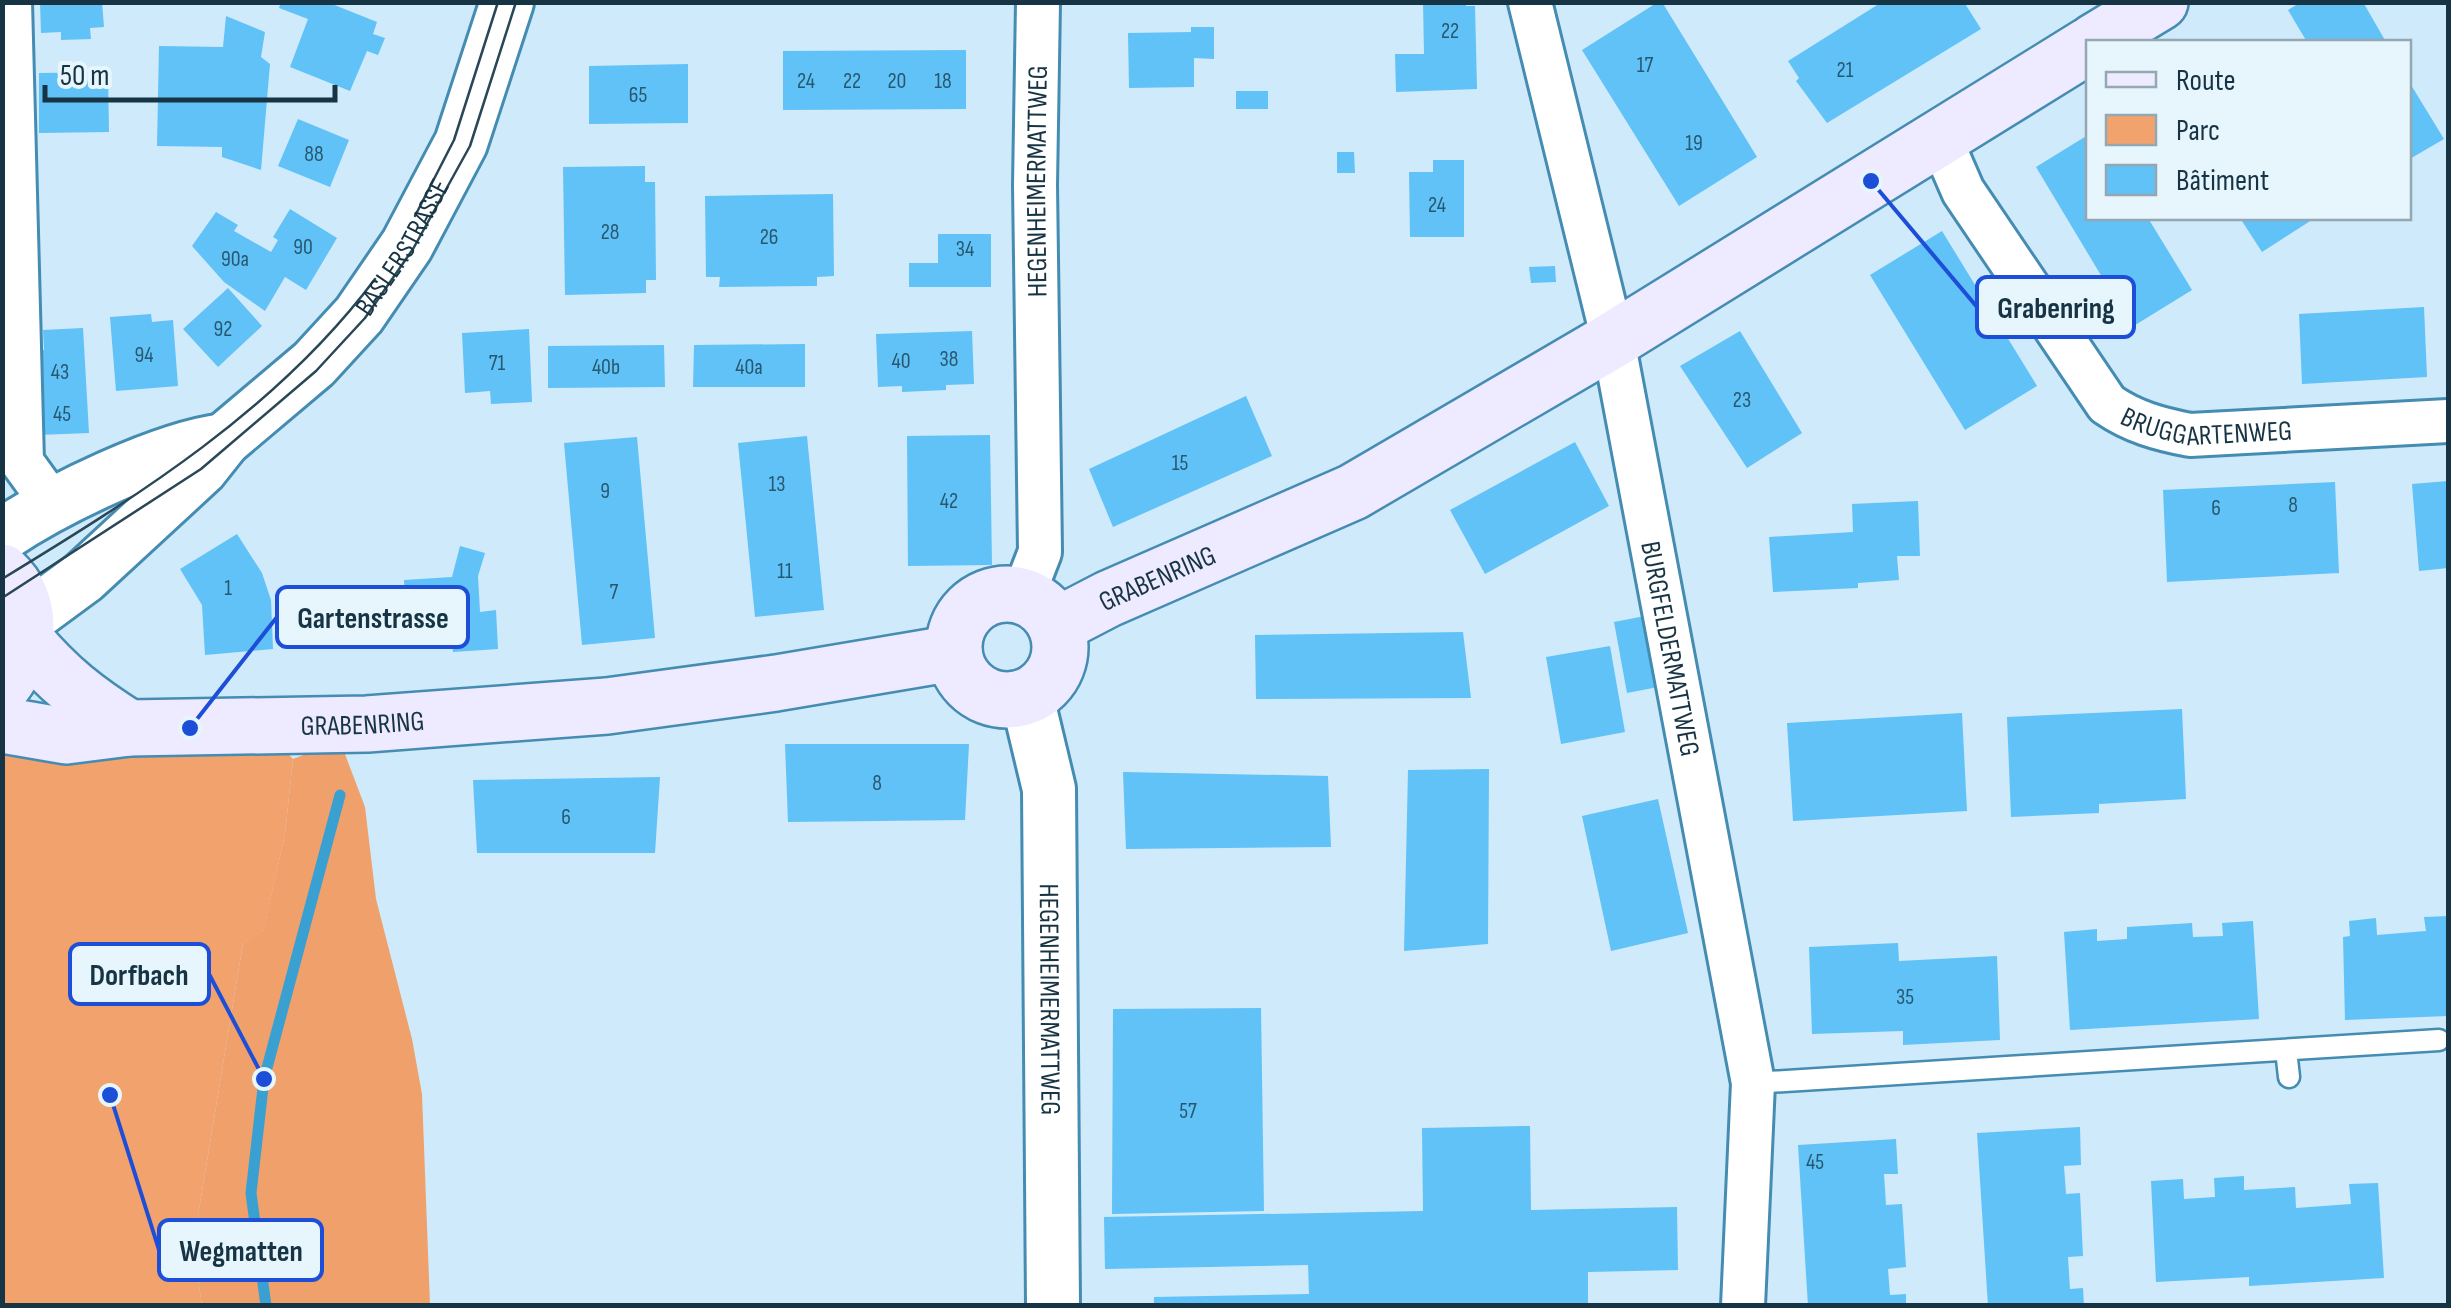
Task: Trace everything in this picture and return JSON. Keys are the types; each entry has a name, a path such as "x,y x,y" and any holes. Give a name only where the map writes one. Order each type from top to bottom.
{"main road":[{"name":"GRABENRING","path":"2098,40 2160,2"},
{"name":"GRABENRING","path":"1040,611 1108,599 1353,492 1613,340 2086,47"},
{"path":"993,595 1040,611 1060,639 1056,667 1049,680 1027,697 994,699 980,693 958,669 954,653 959,624 979,601 993,595"},
{"path":"14,630 83,700 129,728"},
{"name":"GRABENRING","path":"2,725 66,736 129,728 367,724 607,706 776,684 954,653"}],"street":[{"path":"10,2 22,462 43,491 59,504"},
{"name":"BASLERSTRASSE","path":"14,630 84,577 201,470 224,440 314,364 358,314 407,245 461,143 507,2"},
{"name":"HEGENHEIMERMATTWEG","path":"1038,2 1035,185 1040,611"},
{"name":"BURGFELDERMATTWEG","path":"1530,2 1613,340 1753,1083 1742,1306"},
{"name":"BRUGGARTENWEG","path":"1940,138 1963,191 2106,404 2127,418 2190,435 2448,421"},
{"name":"BASLERSTRASSE","path":"2,534 176,451 224,440"},
{"name":"HEGENHEIMERMATTWEG","path":"1027,697 1049,789 1053,1306"}],"lane":[{"path":"1753,1083 2439,1040"},
{"path":"2286,1050 2289,1077"}],"green space":[{"path":"2,725 262,725 293,759 285,834 263,933 243,943 193,1246 202,1305 3,1305"}],"shaded area":[{"path":"340,741 365,807 376,899 422,1094 430,1305 202,1305 193,1246 243,943 263,932 285,834 293,759"}],"building":[{"path":"40,2 102,2 104,27 90,28 91,39 61,40 61,32 41,33"},
{"path":"281,2 327,2 377,22 373,34 385,38 378,55 367,51 350,91 290,67 308,19 279,8"},
{"path":"1423,2 1466,2 1466,6 1475,6 1477,89 1396,92 1395,54 1424,54"},
{"path":"1662,2 1757,157 1679,206 1582,50"},
{"path":"1882,2 1964,2 1981,29 1827,123 1796,81 1799,78 1788,61"},
{"path":"2301,2 2363,2 2385,40 2306,40 2288,10"},
{"path":"226,16 265,32 261,57 270,64 261,170 222,157 222,147 157,146 159,46 223,47"},
{"path":"1191,27 1214,27 1214,59 1194,58 1194,87 1129,88 1128,33 1191,32"},
{"path":"966,50 966,109 783,110 783,51"},
{"path":"688,64 688,123 589,124 589,66"},
{"path":"108,72 109,132 39,133 39,73"},
{"path":"2411,85 2444,139 2411,158"},
{"path":"1236,91 1268,91 1268,109 1236,109"},
{"path":"298,119 349,140 330,187 278,166"},
{"path":"2086,136 2086,220 2149,220 2192,290 2132,327 2036,167"},
{"path":"1337,152 1354,152 1355,173 1337,173"},
{"path":"1433,160 1464,160 1464,237 1410,237 1409,172 1433,172"},
{"path":"645,166 645,182 655,182 656,280 646,280 646,293 565,295 563,167"},
{"path":"833,194 834,276 817,277 817,286 719,287 720,277 706,277 705,196"},
{"path":"290,209 337,238 306,290 285,277 265,311 224,282 192,246 216,212 238,225 234,231 271,252 278,240 273,237"},
{"path":"2241,220 2312,220 2262,252"},
{"path":"1942,231 2037,386 1965,430 1870,275"},
{"path":"938,234 991,234 991,287 909,287 909,263 938,263"},
{"path":"1555,266 1556,282 1531,283 1529,267"},
{"path":"228,288 262,326 218,367 183,329"},
{"path":"2424,307 2427,377 2302,384 2299,314"},
{"path":"151,314 152,322 173,320 178,386 116,391 110,317"},
{"path":"83,328 89,433 38,435 34,350 44,350 43,330"},
{"path":"529,329 532,402 491,404 490,391 465,393 462,333"},
{"path":"972,331 974,384 902,392 902,386 878,387 876,334"},
{"path":"1740,331 1802,433 1747,468 1680,366"},
{"path":"805,344 805,387 693,387 694,345"},
{"path":"664,345 665,387 548,388 548,346"},
{"path":"1246,396 1272,456 1113,527 1089,469"},
{"path":"990,435 992,565 908,566 907,436"},
{"path":"807,436 824,610 755,617 738,443"},
{"path":"637,437 655,638 582,645 564,443"},
{"path":"1575,442 1609,506 1485,574 1450,510"},
{"path":"2448,481 2448,568 2419,571 2412,484"},
{"path":"2335,482 2339,573 2167,582 2163,490"},
{"path":"1918,501 1920,556 1897,556 1899,580 1858,583 1858,588 1773,592 1769,537 1853,532 1852,504"},
{"path":"237,534 262,573 271,600 273,649 205,655 202,605 180,569"},
{"path":"460,546 485,553 478,576 480,612 496,610 498,649 453,652 451,634 407,637 404,580 452,577"},
{"path":"1645,616 1658,687 1627,693 1614,622"},
{"path":"1463,632 1471,698 1256,699 1255,635"},
{"path":"1610,646 1625,732 1561,744 1546,657"},
{"path":"2182,709 2186,799 2099,804 2099,813 2011,817 2007,717"},
{"path":"1962,713 1967,811 1793,821 1787,723"},
{"path":"785,744 969,744 965,820 788,822"},
{"path":"1489,769 1488,944 1404,951 1408,770"},
{"path":"1123,772 1328,776 1331,847 1126,849"},
{"path":"660,777 655,853 477,853 473,780"},
{"path":"1658,799 1688,933 1611,951 1582,816"},
{"path":"2448,916 2448,1016 2345,1020 2343,937 2350,936 2349,921 2376,918 2377,935 2426,931 2424,917"},
{"path":"2253,921 2259,1019 2070,1030 2064,932 2097,929 2097,941 2127,939 2127,927 2192,923 2193,937 2223,936 2222,923"},
{"path":"1898,943 1899,961 1997,956 2000,1040 1903,1045 1903,1031 1812,1034 1809,947"},
{"path":"1261,1008 1264,1211 1112,1214 1113,1009"},
{"path":"1530,1126 1531,1210 1677,1207 1678,1270 1588,1272 1588,1306 1154,1306 1154,1297 1309,1294 1308,1265 1105,1269 1104,1217 1423,1211 1422,1128"},
{"path":"2080,1127 2081,1165 2064,1166 2066,1194 2080,1193 2083,1256 2068,1257 2070,1289 2083,1288 2084,1306 1988,1306 1977,1133"},
{"path":"1896,1139 1898,1174 1884,1174 1886,1205 1902,1204 1906,1267 1888,1269 1890,1295 1906,1294 1906,1306 1808,1306 1798,1145"},
{"path":"2244,1176 2244,1190 2295,1187 2296,1208 2351,1204 2349,1184 2378,1183 2384,1278 2249,1286 2249,1277 2156,1282 2151,1181 2183,1179 2184,1199 2215,1197 2214,1178"}],"waterway":[{"path":"266,1306 251,1193 264,1079 340,795"}],"tram line":[{"path":"415,216 454,140 498,2"},
{"path":"2,598 201,469 316,371 365,318 413,249 470,146 516,2"},
{"path":"2,579 203,447 295,369 375,279"}],"place":[{"name":"Grabenring","path":"1871,181"},
{"name":"Gartenstrasse","path":"190,728"},
{"name":"Dorfbach","path":"264,1079"},
{"name":"Wegmatten","path":"110,1095"}]}
